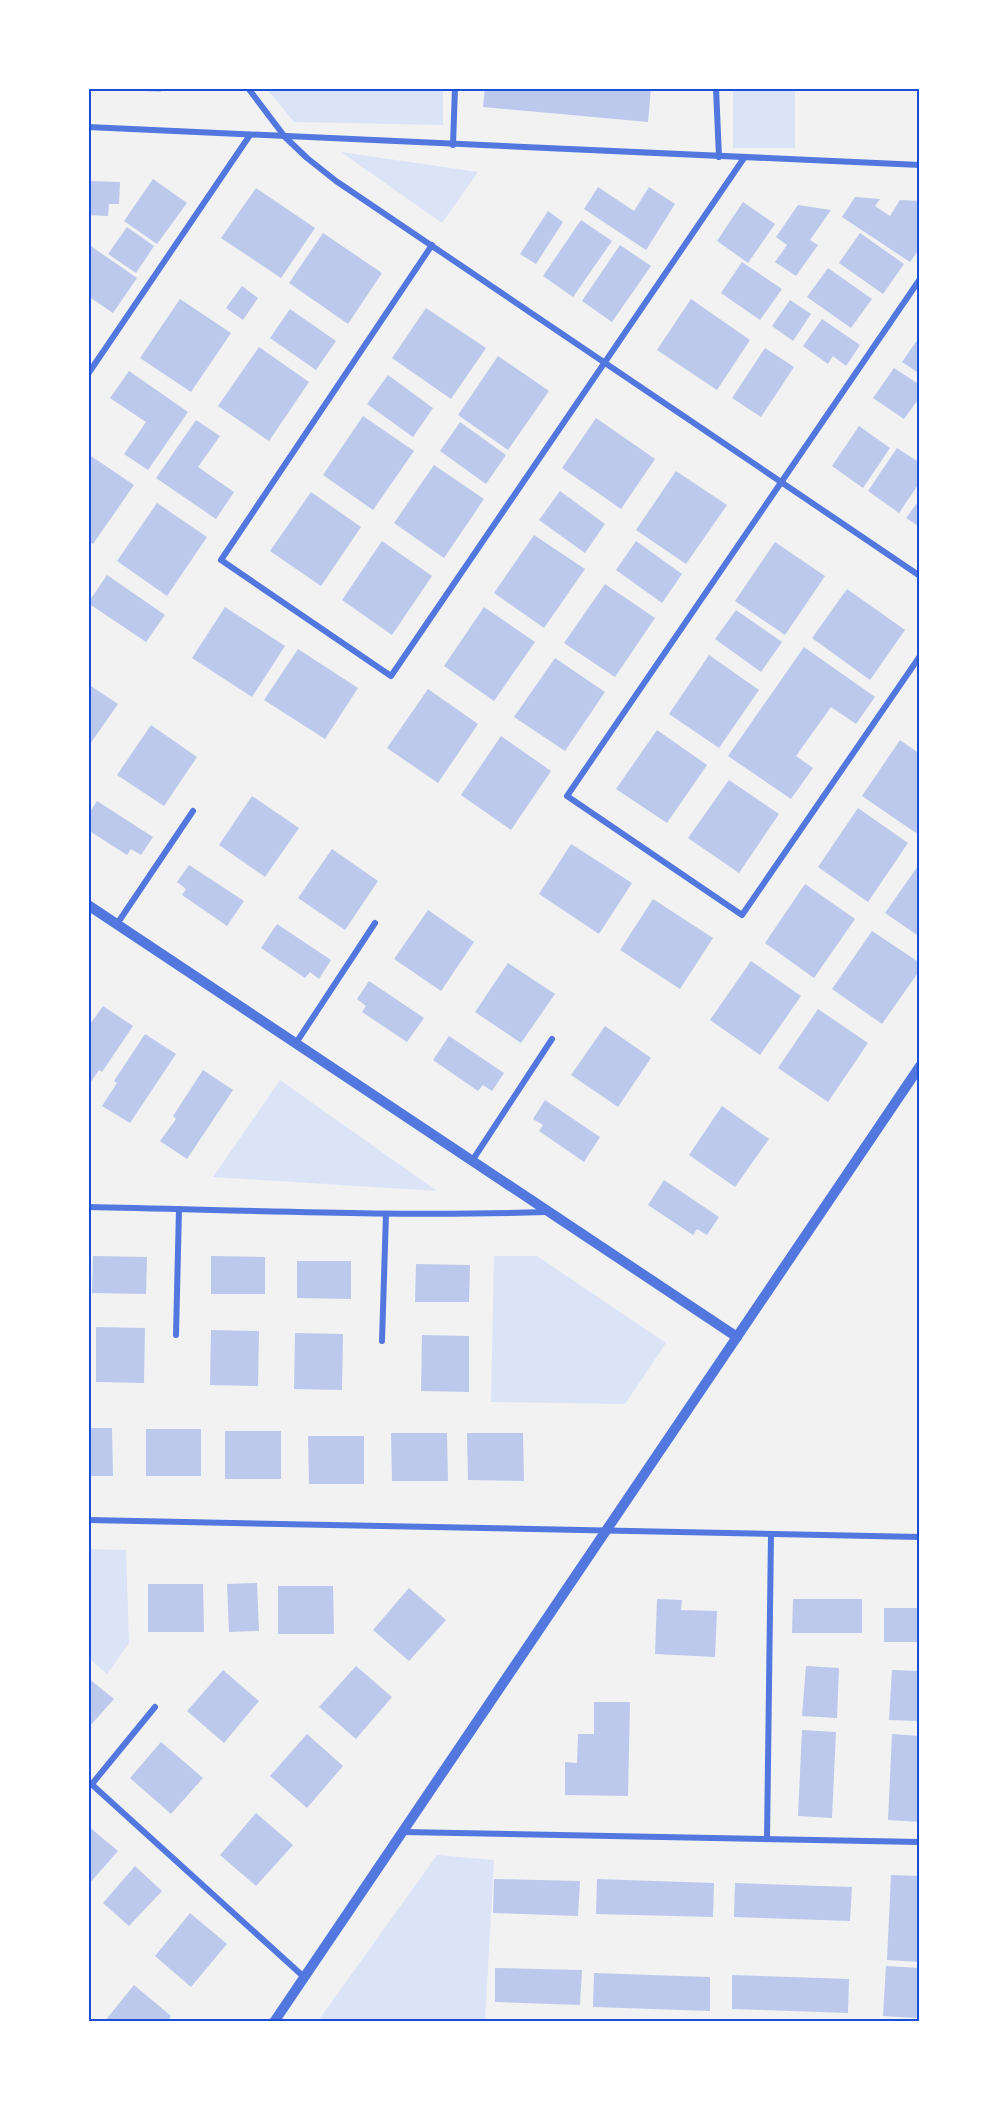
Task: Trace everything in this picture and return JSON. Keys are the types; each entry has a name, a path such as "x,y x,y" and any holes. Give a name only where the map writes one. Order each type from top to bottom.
{"street":[{"path":"248,88 285,137 336,181 920,576"},
{"path":"453,145 455,88"},
{"path":"716,88 719,157"},
{"path":"88,127 920,165"},
{"path":"88,374 250,135"},
{"path":"432,245 221,560 392,676 744,158"},
{"path":"920,279 567,796 742,915 920,656"},
{"path":"117,924 193,811"},
{"path":"88,904 737,1337"},
{"path":"296,1043 375,923"},
{"path":"472,1161 552,1039"},
{"path":"274,2022 920,1066"},
{"path":"88,1207 465,1215 550,1212"},
{"path":"176,1335 179,1209"},
{"path":"382,1341 386,1214"},
{"path":"88,1520 920,1537"},
{"path":"767,1839 771,1534"},
{"path":"155,1707 90,1782 304,1977"},
{"path":"402,1832 920,1842"}],"shaded area":[{"path":"267,89 443,89 443,125 294,122"},
{"path":"733,89 795,89 795,148 733,148"},
{"path":"341,152 478,172 442,223"},
{"path":"280,1080 437,1191 213,1177"},
{"path":"494,1256 537,1256 666,1343 625,1404 491,1402"},
{"path":"89,1549 126,1550 129,1643 107,1674 89,1658"},
{"path":"437,1855 494,1860 485,2021 318,2021"}],"building":[{"path":"125,88 161,88 161,92 125,90"},
{"path":"485,88 651,88 648,122 483,107"},
{"path":"153,179 187,203 157,244 124,221"},
{"path":"88,181 120,182 119,204 109,204 108,216 88,215"},
{"path":"598,187 634,211 649,187 675,204 646,250 584,209"},
{"path":"256,188 315,228 281,278 221,238"},
{"path":"855,197 880,199 875,206 890,216 900,200 920,201 920,248 910,262 842,217"},
{"path":"743,202 775,224 748,263 717,241"},
{"path":"798,205 831,210 810,240 818,245 796,276 775,262 787,245 776,237"},
{"path":"548,211 563,222 536,264 520,254"},
{"path":"581,220 612,241 573,297 543,276"},
{"path":"127,227 154,246 136,273 108,254"},
{"path":"323,233 382,273 348,324 289,283"},
{"path":"860,233 904,264 883,294 839,263"},
{"path":"88,244 137,278 113,313 88,296"},
{"path":"620,245 651,266 612,322 582,301"},
{"path":"742,262 782,289 760,320 721,293"},
{"path":"828,268 872,299 851,328 807,297"},
{"path":"242,286 258,298 243,320 226,308"},
{"path":"180,299 231,333 191,392 140,358"},
{"path":"691,299 750,340 717,390 657,350"},
{"path":"790,300 811,314 793,341 772,326"},
{"path":"426,308 486,348 451,399 392,358"},
{"path":"290,309 336,341 316,370 270,338"},
{"path":"822,319 860,345 846,366 833,356 828,364 803,346"},
{"path":"920,336 920,374 902,362"},
{"path":"259,347 309,382 269,441 218,406"},
{"path":"765,348 794,367 761,417 732,398"},
{"path":"498,356 549,391 508,450 458,415"},
{"path":"894,368 920,385 920,397 904,419 873,398"},
{"path":"129,371 188,412 148,470 124,454 146,422 110,398"},
{"path":"388,375 433,408 413,437 367,404"},
{"path":"363,416 414,451 373,510 323,475"},
{"path":"596,418 655,459 621,509 562,468"},
{"path":"196,420 220,436 198,467 234,492 216,519 156,478"},
{"path":"460,422 506,455 486,484 440,451"},
{"path":"859,426 890,448 863,488 832,466"},
{"path":"897,448 920,463 920,482 899,513 868,491"},
{"path":"88,454 134,485 93,544 88,541"},
{"path":"434,465 484,499 444,558 394,523"},
{"path":"676,471 727,505 686,564 636,530"},
{"path":"560,491 605,524 585,553 539,520"},
{"path":"311,492 361,527 321,586 270,551"},
{"path":"920,499 920,527 906,518"},
{"path":"157,503 207,537 167,596 117,561"},
{"path":"534,535 585,569 544,628 494,593"},
{"path":"382,541 432,576 392,635 342,600"},
{"path":"636,541 682,574 662,603 616,570"},
{"path":"775,542 825,576 785,635 735,601"},
{"path":"107,575 165,615 146,642 88,603"},
{"path":"605,584 655,618 615,677 564,643"},
{"path":"847,589 905,630 870,680 812,638"},
{"path":"225,607 285,646 252,697 192,658"},
{"path":"484,607 535,642 494,701 444,666"},
{"path":"736,610 782,642 761,672 715,639"},
{"path":"804,647 875,697 856,724 831,707 796,756 813,768 791,799 728,756"},
{"path":"298,649 358,688 325,739 264,700"},
{"path":"709,655 759,690 719,748 669,714"},
{"path":"555,658 605,692 565,751 514,717"},
{"path":"88,684 118,704 88,747"},
{"path":"428,689 478,724 438,783 387,748"},
{"path":"151,725 197,757 164,806 117,775"},
{"path":"657,730 707,765 667,823 616,789"},
{"path":"501,736 551,771 511,830 461,795"},
{"path":"900,740 920,754 920,829 916,833 862,796"},
{"path":"729,780 779,814 739,873 688,838"},
{"path":"252,796 299,828 265,877 219,845"},
{"path":"97,801 153,837 141,855 131,849 127,855 88,830 88,815"},
{"path":"858,808 908,843 868,902 818,867"},
{"path":"571,844 632,883 599,934 539,894"},
{"path":"332,849 378,881 345,930 298,898"},
{"path":"920,863 920,937 885,913"},
{"path":"189,865 244,901 227,926 182,895 186,889 177,882"},
{"path":"805,884 855,919 814,978 765,943"},
{"path":"653,899 713,938 680,989 620,950"},
{"path":"428,910 474,942 441,991 394,959"},
{"path":"277,924 331,960 319,979 310,972 305,978 261,948"},
{"path":"872,931 920,963 920,970 882,1024 832,989"},
{"path":"751,961 801,996 760,1055 710,1020"},
{"path":"508,963 555,994 521,1043 475,1012"},
{"path":"369,981 424,1018 407,1042 362,1012 366,1006 357,999"},
{"path":"103,1006 133,1026 102,1072 99,1070 88,1086 88,1027"},
{"path":"818,1009 868,1043 828,1102 778,1068"},
{"path":"605,1026 651,1058 618,1107 571,1075"},
{"path":"145,1034 176,1054 130,1123 102,1106 117,1083 114,1081"},
{"path":"449,1036 504,1073 492,1091 483,1085 478,1091 433,1060"},
{"path":"203,1070 233,1090 187,1159 160,1141 176,1119 173,1116"},
{"path":"545,1100 600,1137 584,1162 539,1131 543,1125 533,1119"},
{"path":"722,1106 769,1139 735,1187 689,1155"},
{"path":"664,1180 719,1217 707,1235 697,1229 693,1235 648,1205"},
{"path":"93,1256 147,1257 146,1294 92,1293"},
{"path":"211,1256 265,1257 265,1294 211,1294"},
{"path":"297,1261 351,1261 351,1299 297,1298"},
{"path":"416,1264 470,1265 469,1302 415,1302"},
{"path":"96,1327 145,1328 144,1383 96,1382"},
{"path":"211,1330 259,1331 258,1386 210,1385"},
{"path":"295,1333 343,1334 342,1390 294,1389"},
{"path":"422,1335 469,1336 469,1392 421,1391"},
{"path":"88,1428 112,1428 113,1476 88,1476"},
{"path":"146,1429 201,1429 201,1476 146,1476"},
{"path":"225,1431 281,1431 281,1479 225,1479"},
{"path":"391,1433 447,1433 448,1481 392,1481"},
{"path":"467,1433 523,1433 524,1481 468,1480"},
{"path":"308,1436 364,1436 364,1484 309,1484"},
{"path":"257,1583 259,1631 229,1632 227,1584"},
{"path":"148,1584 203,1584 204,1632 148,1632"},
{"path":"278,1586 333,1586 334,1634 278,1634"},
{"path":"409,1588 446,1620 409,1661 373,1630"},
{"path":"657,1599 682,1600 681,1610 717,1611 715,1657 655,1654"},
{"path":"793,1599 862,1599 862,1633 792,1633"},
{"path":"884,1608 920,1608 920,1642 884,1642"},
{"path":"356,1666 392,1697 356,1739 319,1707"},
{"path":"806,1666 839,1668 837,1718 802,1716"},
{"path":"223,1670 259,1701 224,1743 187,1711"},
{"path":"892,1670 920,1671 920,1721 889,1720"},
{"path":"88,1678 114,1699 88,1728"},
{"path":"594,1702 630,1702 628,1796 565,1795 565,1762 577,1763 578,1734 594,1734"},
{"path":"802,1730 836,1732 832,1818 798,1816"},
{"path":"307,1734 343,1766 307,1808 270,1776"},
{"path":"892,1734 920,1736 920,1822 888,1820"},
{"path":"161,1742 203,1778 171,1814 130,1778"},
{"path":"256,1813 293,1845 256,1886 220,1855"},
{"path":"88,1826 118,1851 88,1885"},
{"path":"135,1866 162,1891 129,1926 103,1903"},
{"path":"891,1875 920,1876 920,1962 887,1960"},
{"path":"494,1879 580,1881 578,1916 493,1913"},
{"path":"597,1879 714,1883 713,1917 596,1914"},
{"path":"735,1883 852,1887 850,1921 734,1917"},
{"path":"190,1913 227,1944 191,1987 155,1956"},
{"path":"886,1966 920,1968 917,2018 883,2016"},
{"path":"495,1968 582,1970 580,2005 495,2002"},
{"path":"594,1973 710,1977 710,2011 593,2007"},
{"path":"732,1975 849,1979 848,2013 732,2009"},
{"path":"134,1985 171,2016 167,2022 104,2022"}]}
